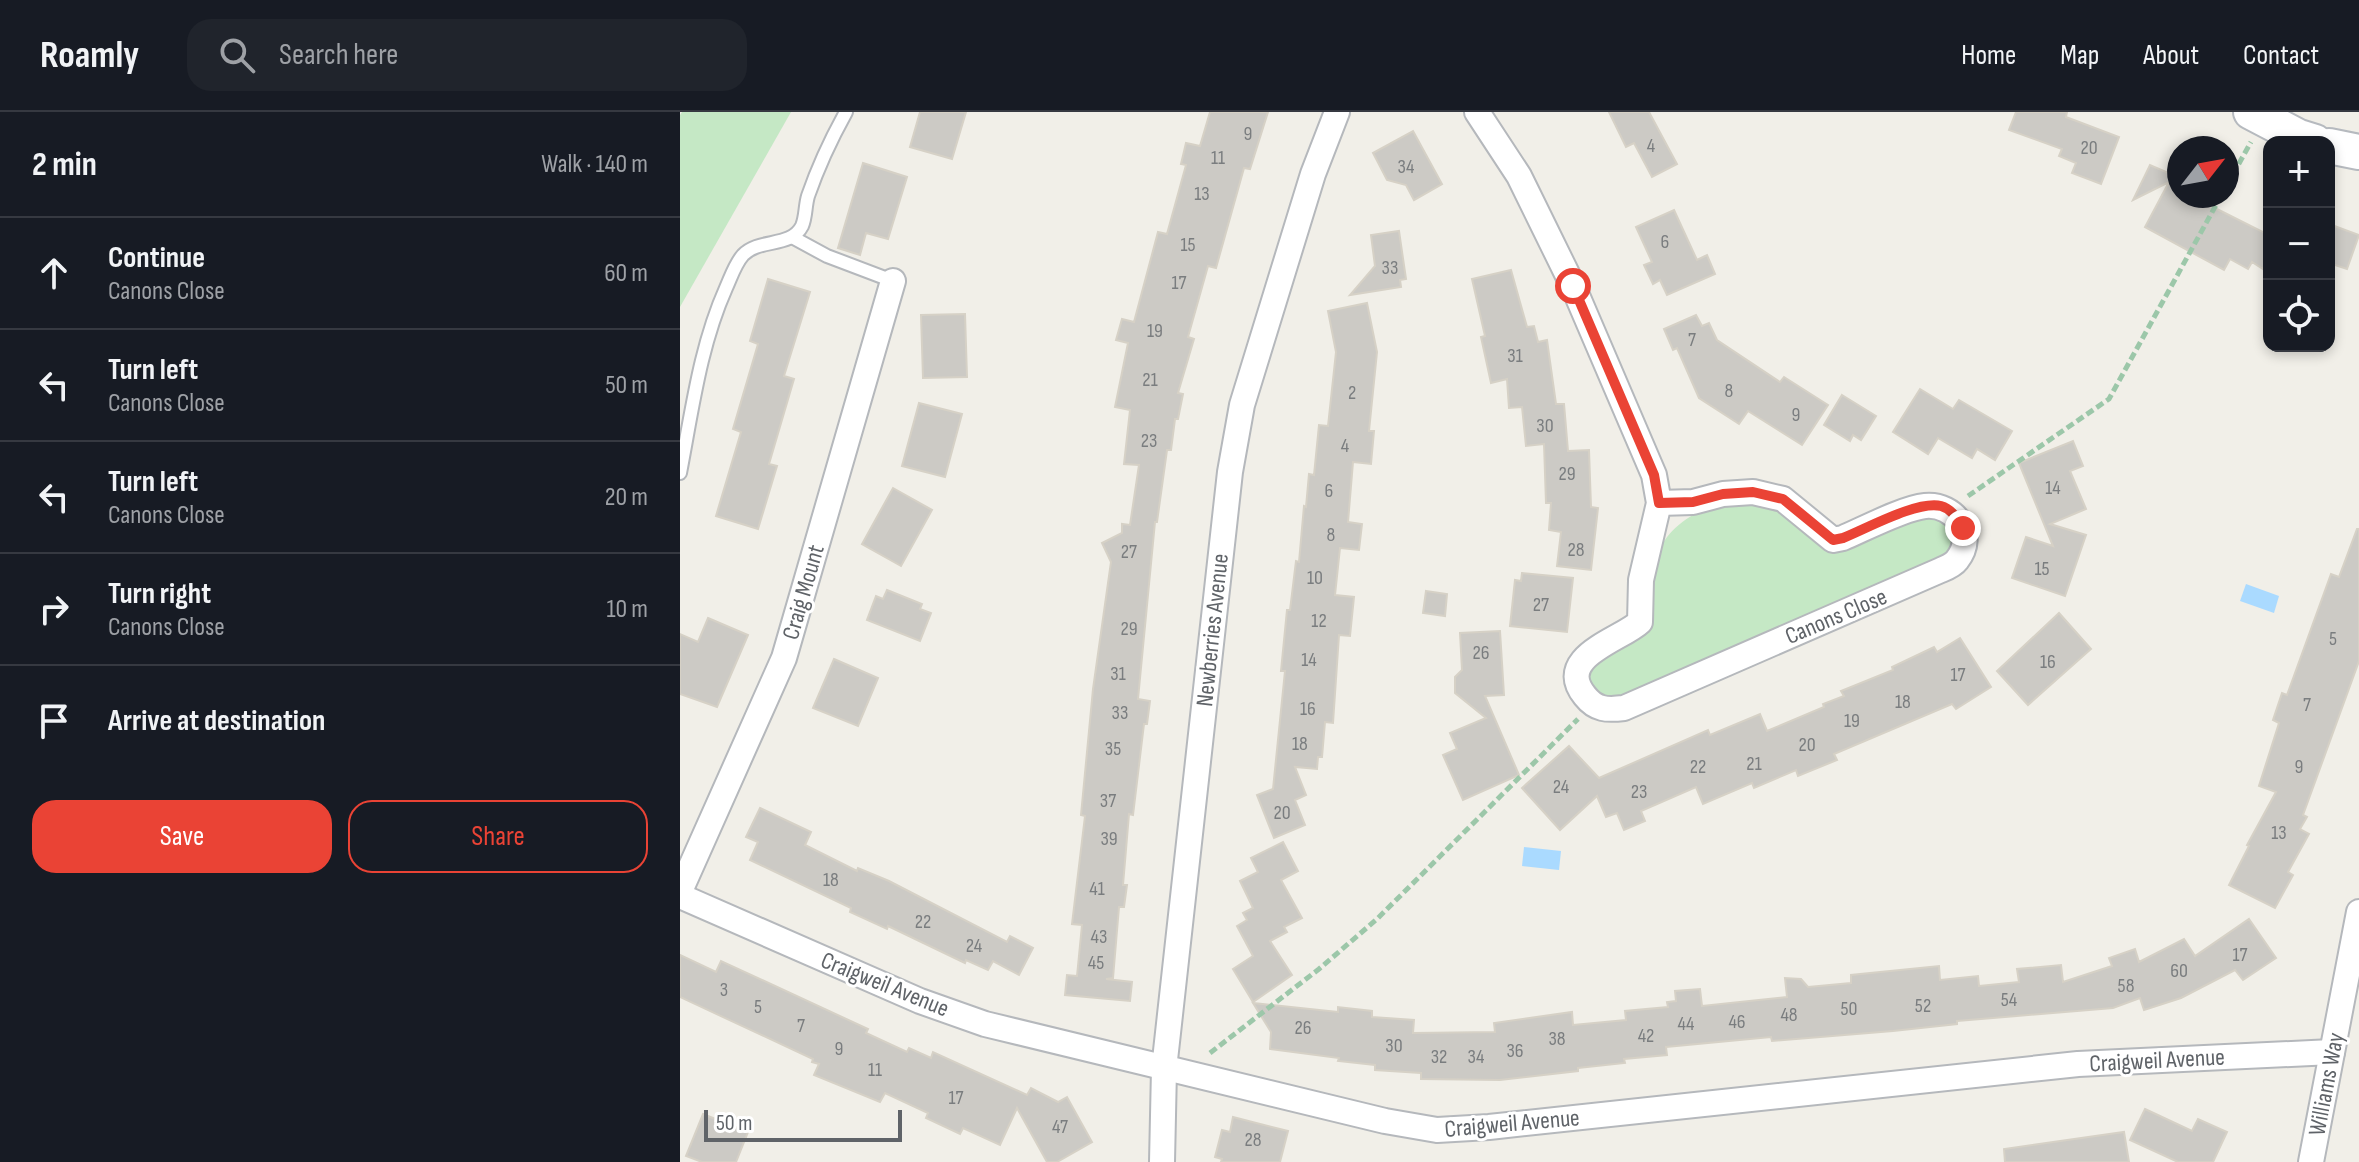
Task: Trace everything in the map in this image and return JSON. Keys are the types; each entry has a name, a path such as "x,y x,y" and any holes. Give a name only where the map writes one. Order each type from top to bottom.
{"street":[{"name":"Newberries Avenue","path":"1162,1162 1164,1069 1230,472 1242,405 1313,174 1337,112"},
{"path":"1477,112 1519,176 1573,286 1654,475 1659,503 1641,580 1640,622 1584,657 1577,675 1582,692 1593,705"},
{"path":"2257,116 2302,136"},
{"path":"2335,147 2359,152"},
{"name":"Craig Mount","path":"680,894 784,658 893,281"},
{"path":"1659,503 1693,502 1723,494 1753,492 1783,499 1833,540 1921,506 1940,505 1952,511"},
{"name":"Canons Close","path":"1593,705 1606,710 1624,708 1941,570 1957,561 1964,544 1963,528 1952,511"},
{"name":"Craigweil Avenue","path":"680,894 920,1001 1000,1028 1385,1121 1437,1130 2078,1064 2332,1052"},
{"name":"Williams Way","path":"2311,1162 2359,912"}],"lane":[{"path":"680,473 711,321 734,269 742,256 759,244 792,237 803,224 807,199 846,112"},
{"path":"792,237 827,256 893,281"}],"path":[{"path":"2239,157 2257,116"},
{"path":"1952,511 1973,492 2109,399 2214,208"},
{"path":"1199,1077 1203,1059 1319,969 1377,919 1593,705"}],"green space":[{"path":"682,112 791,112 680,307 680,115"},
{"path":"1729,501 1758,505 1784,514 1829,551 1927,514 1939,514 1956,536 1950,555 1612,702 1594,694 1588,676 1591,665 1647,609 1660,548 1675,528 1694,514"}],"water":[{"path":"2246,584 2279,596 2274,613 2240,601"},
{"path":"1524,847 1561,851 1559,870 1522,866"}],"building":[{"path":"920,112 966,112 952,159 910,147"},
{"path":"1210,112 1268,112 1250,169 1244,168 1216,268 1208,266 1188,337 1194,339 1178,393 1183,394 1178,419 1175,419 1171,450 1167,450 1155,522 1138,699 1150,701 1147,724 1144,724 1133,815 1129,814 1123,885 1127,885 1124,907 1119,907 1113,978 1106,979 1132,982 1130,1001 1065,995 1067,975 1077,976 1082,925 1072,924 1085,816 1081,815 1093,689 1111,562 1102,543 1122,533 1122,524 1130,525 1139,465 1124,464 1130,410 1115,407 1128,343 1116,340 1122,319 1134,322 1158,232 1167,234 1186,165 1181,164 1186,143 1200,146"},
{"path":"1609,112 1649,112 1677,164 1652,177 1634,143 1626,147"},
{"path":"2016,112 2067,112 2066,117 2119,137 2101,184 2072,173 2076,163 2059,156 2062,149 2009,130"},
{"path":"1413,131 1442,184 1414,200 1406,185 1387,180 1373,153"},
{"path":"863,163 907,177 888,239 866,233 860,255 838,248"},
{"path":"2150,165 2167,172 2167,183 2133,200"},
{"path":"2167,186 2167,208 2215,208 2263,232 2263,269 2252,262 2248,269 2230,259 2224,270 2145,227"},
{"path":"1674,210 1697,260 1707,255 1715,274 1667,295 1660,280 1653,284 1644,265 1652,262 1636,227"},
{"path":"2335,226 2359,235 2347,269 2335,265"},
{"path":"1399,231 1406,279 1400,280 1401,287 1350,295 1375,266 1371,235"},
{"path":"1511,270 1527,327 1534,326 1538,342 1547,340 1556,404 1564,404 1568,451 1589,450 1591,507 1598,508 1591,570 1557,566 1561,532 1549,530 1551,503 1546,503 1544,444 1526,446 1522,407 1509,408 1507,379 1491,383 1481,337 1485,336 1472,279"},
{"path":"768,279 810,292 784,376 794,379 769,464 777,466 758,529 716,516 741,432 733,429 758,344 750,341"},
{"path":"1367,303 1377,352 1369,431 1374,431 1371,464 1353,462 1348,522 1362,524 1359,550 1340,548 1335,595 1354,597 1350,636 1339,635 1333,723 1325,722 1322,757 1318,757 1317,769 1295,767 1306,795 1295,800 1305,825 1274,838 1257,795 1273,789 1285,671 1281,671 1287,610 1290,610 1296,561 1299,562 1304,506 1309,474 1314,475 1319,425 1328,426 1336,352 1328,311"},
{"path":"965,314 967,377 923,378 921,315"},
{"path":"1696,315 1702,326 1709,323 1717,340 1780,382 1784,377 1828,405 1802,445 1748,411 1739,424 1699,398 1677,348 1673,350 1664,329"},
{"path":"1920,389 1953,409 1959,400 2012,431 1995,460 1977,449 1972,458 1938,438 1928,454 1893,432"},
{"path":"1842,395 1876,416 1861,440 1853,435 1850,441 1824,425"},
{"path":"919,403 962,414 945,477 902,466"},
{"path":"2073,441 2083,466 2070,471 2086,509 2050,524 2086,535 2065,596 2012,578 2026,537 2053,546 2019,463"},
{"path":"893,488 932,510 901,566 862,544"},
{"path":"2357,529 2359,661 2303,815 2307,817 2300,829 2309,834 2288,872 2293,875 2275,908 2229,885 2276,792 2259,786 2279,723 2273,720 2282,693 2287,695 2331,574 2339,577"},
{"path":"1522,573 1573,578 1567,632 1510,626 1515,580 1521,581"},
{"path":"887,590 922,604 920,609 931,613 920,641 867,620 876,596 883,599"},
{"path":"1426,591 1447,594 1445,616 1423,613"},
{"path":"2059,613 2091,649 2028,705 1997,671"},
{"path":"708,618 748,635 717,707 680,694 680,634 698,642"},
{"path":"1500,631 1504,695 1485,696 1519,775 1463,800 1443,755 1457,749 1450,733 1486,718 1455,693 1455,677 1462,670 1460,633"},
{"path":"1960,638 1991,687 1956,709 1952,704 1834,754 1837,760 1798,776 1796,770 1754,788 1752,783 1703,804 1696,787 1641,811 1645,821 1624,830 1617,813 1606,817 1597,796 1560,830 1522,788 1569,746 1599,778 1708,730 1710,735 1760,714 1767,731 1824,707 1823,704 1844,696 1841,691 1893,670 1892,667 1934,647 1937,652"},
{"path":"834,659 878,678 858,726 813,708"},
{"path":"760,808 811,832 805,845 857,871 858,868 889,881 1007,942 1010,936 1033,948 1019,975 993,961 988,970 966,960 965,963 888,926 887,929 850,912 851,908 750,860 758,842 746,837"},
{"path":"1283,842 1298,871 1281,880 1302,918 1284,927 1287,932 1270,941 1292,975 1253,1002 1233,969 1253,956 1237,926 1247,920 1243,913 1253,908 1240,881 1258,872 1251,858"},
{"path":"2249,919 2276,958 2243,980 2235,970 2181,998 2144,1010 2140,998 2113,1008 1957,1021 1957,1024 1893,1031 1772,1041 1771,1037 1666,1047 1667,1055 1624,1059 1625,1063 1578,1068 1578,1071 1500,1080 1421,1079 1421,1073 1375,1070 1375,1065 1270,1049 1271,1032 1253,1003 1338,1012 1338,1007 1372,1011 1372,1017 1414,1020 1413,1033 1495,1032 1494,1023 1572,1012 1573,1025 1626,1020 1625,1011 1668,1007 1667,1002 1676,1001 1675,991 1700,989 1702,1006 1787,997 1785,978 1801,979 1808,987 1851,983 1851,975 1939,966 1940,980 1978,976 1979,986 2019,982 2017,969 2061,965 2063,982 2112,966 2109,958 2135,949 2139,962 2184,939 2195,956"},
{"path":"680,955 716,972 721,961 868,1029 866,1033 907,1052 909,1048 931,1058 933,1052 1027,1095 1031,1088 1058,1102 1067,1097 1092,1142 1057,1162 1047,1162 1017,1108 1000,1145 963,1128 960,1134 926,1118 928,1113 885,1093 880,1102 814,1075 819,1064 812,1062 813,1059 680,997"},
{"path":"2145,1109 2192,1131 2198,1119 2227,1132 2213,1162 2178,1162 2130,1140"},
{"path":"703,1114 748,1132 736,1162 702,1162 686,1156"},
{"path":"1233,1117 1288,1131 1280,1162 1221,1162 1222,1159 1215,1157 1222,1130 1230,1132"},
{"path":"2124,1132 2129,1162 2005,1162 2004,1149"}],"route":[{"path":"1573,286 1654,475 1659,503 1693,502 1723,494 1753,492 1783,499 1833,540 1921,506 1940,505 1952,511 1963,528"}]}
